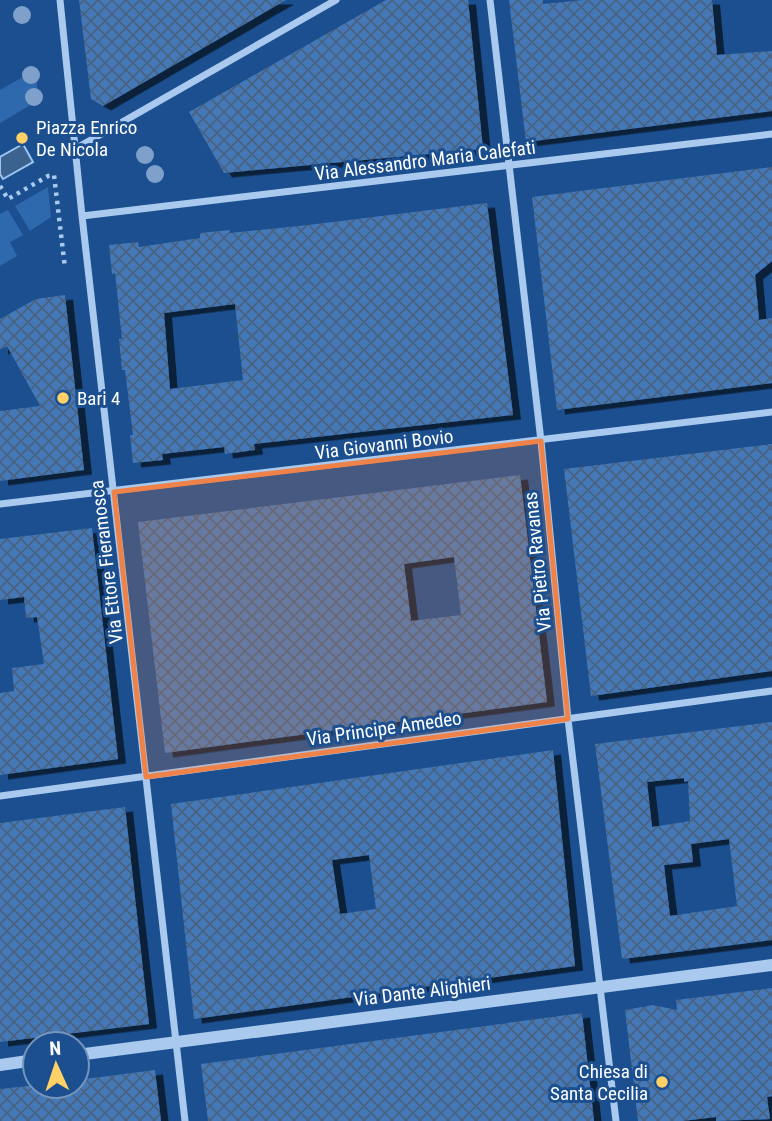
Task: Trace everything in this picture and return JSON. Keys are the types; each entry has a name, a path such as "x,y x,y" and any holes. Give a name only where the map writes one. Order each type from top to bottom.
{"street":[{"name":"Via Ettore Fieramosca","path":"60,0 82,216 186,1121"},
{"path":"75,149 336,0"},
{"name":"Via Pietro Ravanas","path":"490,0 541,441 568,719 616,1121"},
{"name":"Via Alessandro Maria Calefati","path":"82,216 772,134"},
{"name":"Via Giovanni Bovio","path":"0,504 772,412"},
{"name":"Via Principe Amedeo","path":"0,796 772,691"},
{"name":"Via Dante Alighieri","path":"91,1053 772,965"},
{"path":"0,1065 21,1062"}],"path":[{"path":"0,186 8,199 54,175 65,268"}],"highlighted area":[{"path":"541,441 568,719 146,777 114,492"}],"shaded area":[{"path":"35,70 39,100 0,123 0,90"},
{"path":"23,144 33,162 3,179 0,174 0,157"},
{"path":"48,187 51,217 30,231 15,206"},
{"path":"8,210 23,235 10,242 17,256 0,266 0,214"}],"building":[{"path":"79,0 286,0 103,106 91,99"},
{"path":"386,0 468,0 483,149 224,173 189,112"},
{"path":"509,0 543,0 543,4 583,0 712,0 717,55 772,51 772,111 526,142"},
{"path":"772,167 772,261 755,275 759,320 772,318 772,383 557,410 532,197"},
{"path":"487,203 513,415 254,444 255,450 225,454 224,447 162,454 163,460 133,463 130,435 133,435 125,370 122,370 119,339 122,339 115,273 112,274 109,245 138,242 139,247 200,238 200,233 230,230 230,233","holes":["235,304 243,380 170,389 164,313"]},
{"path":"65,295 84,470 0,481 0,411 40,406 7,346 0,350 0,319 36,299"},
{"path":"772,444 772,671 591,696 564,469"},
{"path":"520,475 547,702 165,753 138,522","holes":["454,557 461,615 411,621 404,564"]},
{"path":"92,528 118,759 0,775 0,693 14,691 12,668 44,664 37,617 26,618 24,597 0,600 0,539"},
{"path":"772,722 772,940 622,959 595,744","holes":["684,778 684,782 688,781 690,821 652,827 647,782","729,839 737,906 670,916 664,865 693,862 691,844"]},
{"path":"553,750 575,966 194,1019 171,804","holes":["369,855 376,909 340,914 332,860"]},
{"path":"125,807 149,1024 91,1031 21,1030 21,1039 0,1042 0,823"},
{"path":"772,988 772,1096 767,1097 770,1119 716,1121 716,1117 682,1121 638,1121 625,1010 653,1005 677,1010 676,1000"},
{"path":"582,1013 594,1121 208,1121 201,1064"},
{"path":"155,1070 161,1121 0,1121 0,1089 21,1087 21,1100 91,1100 91,1078"}],"place":[{"name":"Piazza Enrico De Nicola","path":"22,138"},
{"name":"Bari 4","path":"63,398"},
{"name":"Chiesa di Santa Cecilia","path":"662,1082"}]}
